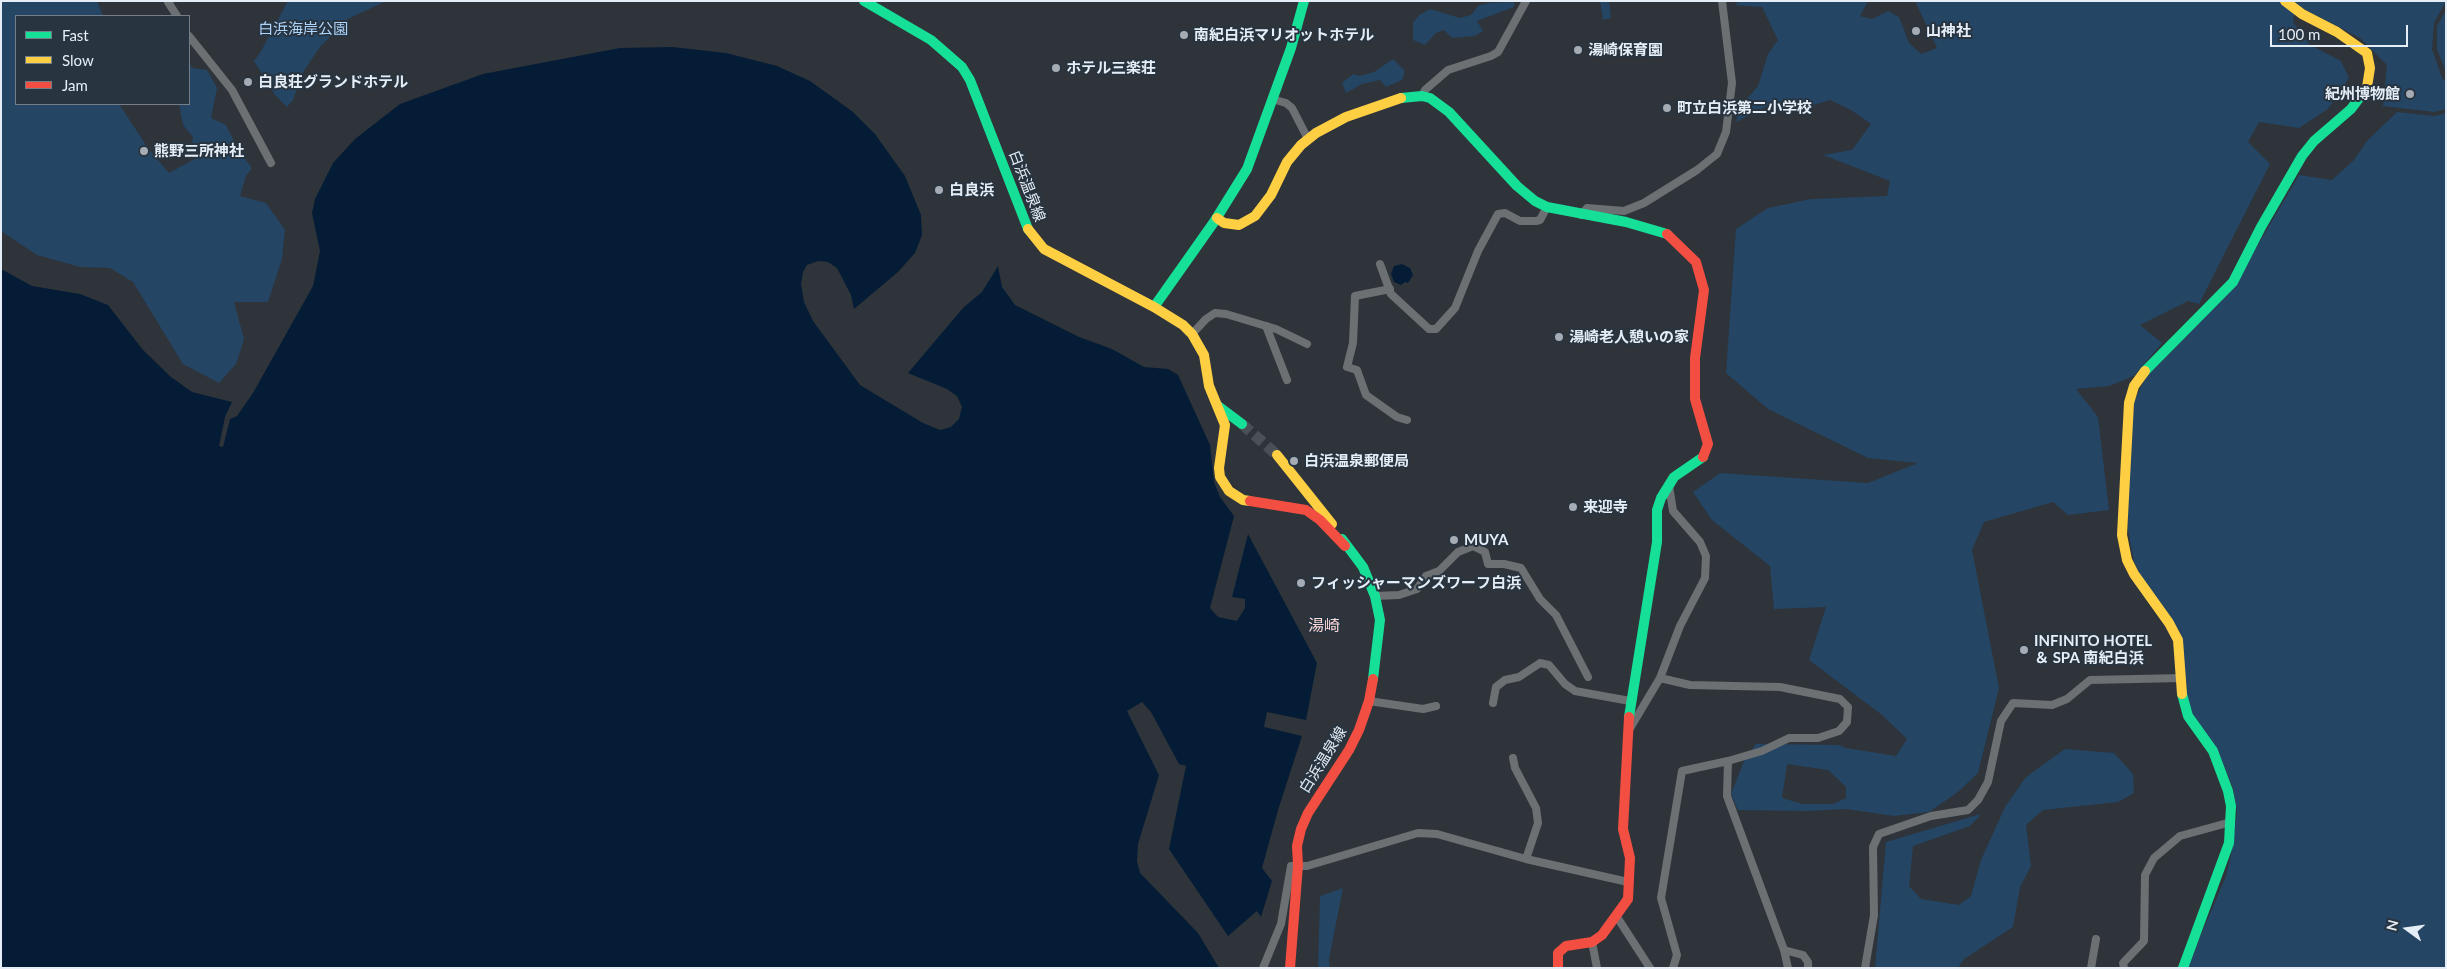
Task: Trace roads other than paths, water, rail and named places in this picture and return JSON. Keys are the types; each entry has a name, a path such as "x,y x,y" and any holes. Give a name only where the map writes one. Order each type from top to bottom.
{"street":[{"path":"170,1 168,2 175,15"},
{"name":"白浜温泉線","path":"864,1 931,40 962,66 970,80 1030,234 1044,249 1065,262 1154,306 1183,325 1192,334 1204,355 1209,386 1225,425 1220,458 1220,476 1229,492 1243,500 1306,510 1320,520 1345,546 1362,568 1375,596 1380,620 1369,701 1359,730 1349,750 1308,813 1297,846 1298,866 1290,968"},
{"path":"1154,306 1216,218 1247,169 1291,48 1304,1"},
{"path":"1422,96 1424,90 1448,70 1492,56 1498,52 1526,1"},
{"path":"1581,215 1587,208 1624,211 1644,203 1697,170 1717,154 1726,132 1732,83 1722,1"},
{"path":"2183,968 2229,843 2231,806 2226,784 2213,751 2188,716 2183,701 2178,640 2169,623 2134,574 2128,560 2122,535 2124,464 2130,394 2144,372 2233,282 2261,227 2302,156 2314,141 2361,97 2370,77 2366,53 2337,32 2302,14 2285,1"},
{"path":"190,37 232,90 271,163"},
{"path":"1216,218 1224,223 1239,225 1255,216 1271,195 1288,162 1308,139 1346,118 1374,106 1403,98 1422,96 1430,98 1449,112 1527,196 1546,207 1626,222 1664,232 1696,262 1701,274 1703,306 1695,358 1695,399 1708,444 1703,457 1674,477 1661,498 1657,510 1657,542 1630,701 1623,829 1630,858 1628,899 1617,917 1602,935 1592,942 1566,946 1558,952 1558,968"},
{"path":"1272,99 1286,103 1292,108 1308,139"},
{"path":"1380,264 1390,289 1402,306 1429,329 1436,329 1455,308 1478,251 1498,214 1505,213 1520,221 1536,221 1540,220 1546,207"},
{"path":"1390,289 1355,296 1353,343 1347,367 1357,370 1366,395 1406,420"},
{"path":"1192,334 1206,319 1215,313 1226,314 1266,326 1307,344"},
{"path":"1266,326 1287,380"},
{"path":"1216,405 1242,424"},
{"name":"白浜温泉線","path":"1277,455 1336,529 1345,546"},
{"path":"1628,732 1660,678 1680,626 1705,578 1706,556 1700,542 1673,511 1669,485"},
{"path":"1375,596 1399,595 1417,589 1426,576 1439,571 1458,552 1473,546 1485,552 1488,564 1504,564 1521,568 1540,599 1556,615 1588,677"},
{"path":"1492,703 1496,686 1505,680 1519,677 1540,663 1549,665 1565,684 1575,691 1630,701"},
{"path":"1660,678 1690,685 1780,687 1840,699 1848,707 1847,722 1839,731 1818,738 1789,738 1762,751 1728,761 1682,770 1661,898 1676,955 1673,968"},
{"path":"1865,968 1874,915 1873,847 1879,834 1930,816 1968,810 1978,800 1988,782 2001,722 2013,703 2052,705 2067,699 2090,680 2182,678"},
{"path":"1369,701 1423,709 1436,706"},
{"path":"1513,758 1514,768 1536,808 1538,823 1526,859"},
{"path":"1728,761 1727,796 1784,950 1788,968"},
{"path":"2124,968 2123,963 2144,941 2145,875 2154,858 2180,836 2231,822"},
{"path":"1263,968 1281,924 1288,873 1291,866 1307,866 1426,832 1526,859 1628,882"},
{"path":"1617,917 1650,968"},
{"path":"2091,968 2096,939"},
{"path":"1592,942 1597,968"},
{"path":"1784,950 1803,955 1808,962 1808,968"}],"tunnel":[{"path":"1242,424 1277,455"}],"place":[{"name":"山神社","path":"1916,31"},
{"name":"南紀白浜マリオットホテル","path":"1184,35"},
{"name":"湯崎保育園","path":"1578,50"},
{"name":"ホテル三楽荘","path":"1056,68"},
{"name":"白良荘グランドホテル","path":"248,82"},
{"name":"紀州博物館","path":"2410,94"},
{"name":"町立白浜第二小学校","path":"1667,108"},
{"name":"熊野三所神社","path":"144,151"},
{"name":"白良浜","path":"939,190"},
{"name":"湯崎老人憩いの家","path":"1559,337"},
{"name":"白浜温泉郵便局","path":"1294,461"},
{"name":"来迎寺","path":"1573,507"},
{"name":"MUYA","path":"1454,540"},
{"name":"フィッシャーマンズワーフ白浜","path":"1301,583"},
{"name":"INFINITO HOTEL ＆ SPA 南紀白浜","path":"2024,650"}],"district":[{"name":"湯崎","path":"1324,626"}],"park label":[{"name":"白浜海岸公園","path":"303,29"}]}
